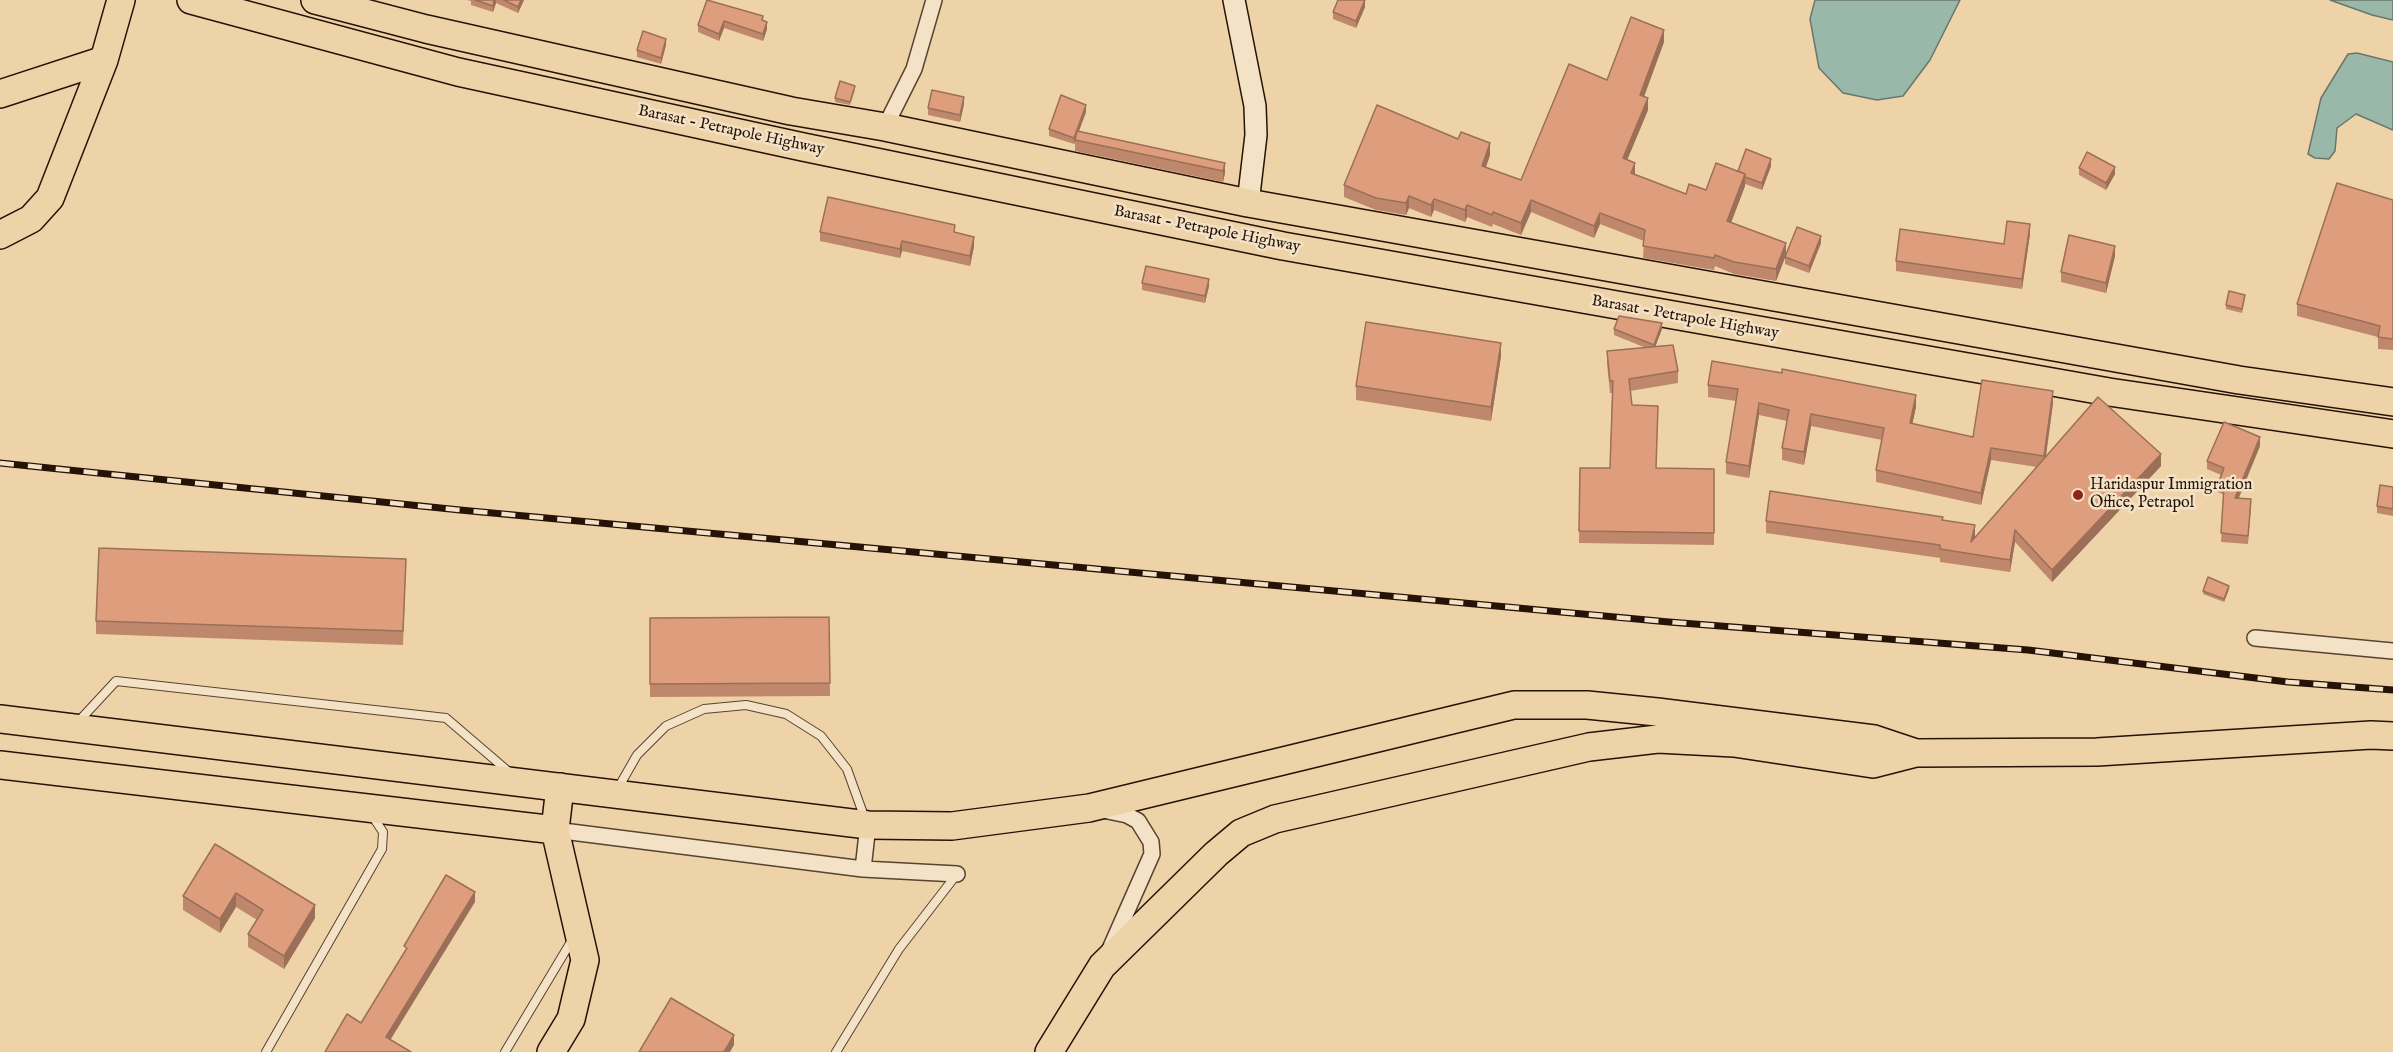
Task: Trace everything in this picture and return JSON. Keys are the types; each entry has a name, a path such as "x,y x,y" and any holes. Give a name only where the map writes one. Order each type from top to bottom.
{"highway":[{"path":"0,235 31,219 50,198 104,60 121,0"},
{"name":"Barasat - Petrapole Highway","path":"191,0 458,72 803,147 1260,242 1828,343 2232,411 2393,434"},
{"name":"Barasat - Petrapole Highway","path":"315,0 426,29 791,111 885,127 1248,203 2239,380 2393,402"},
{"path":"0,94 104,60"},
{"path":"0,719 868,825 952,826 1089,808 1514,705 1587,705 1657,712 1874,740 1916,753"},
{"path":"1049,1052 1102,966 1216,854 1241,833 1275,819 1589,747 1658,739 1734,743 1873,764 1916,753 2097,752 2371,735 2393,736"},
{"path":"0,765 555,830"},
{"path":"551,1052 571,1019 585,960 555,830 560,787"}],"street":[{"path":"885,127 914,69 934,0"},
{"path":"1234,0 1255,106 1256,135 1248,203"},
{"path":"2255,638 2393,651"},
{"path":"1089,808 1127,815 1146,830 1151,842 1149,866 1102,966"},
{"path":"863,869 868,825"},
{"path":"555,830 863,869 957,874"}],"lane":[{"path":"73,728 116,681 446,718 520,782"},
{"path":"615,794 637,755 666,726 704,709 746,705 786,714 821,736 847,769 868,825"},
{"path":"266,1052 382,849 383,832 364,809"},
{"path":"836,1052 899,949 957,874"},
{"path":"505,1052 578,930"}],"shaded area":[{"path":"1815,0 1960,0 1930,60 1903,96 1877,100 1843,93 1819,68 1810,19"},
{"path":"2330,0 2393,0 2393,20 2372,15"},
{"path":"2357,53 2393,62 2393,130 2356,114 2337,128 2335,151 2329,159 2315,158 2308,154 2321,98 2348,54"}],"building":[{"path":"475,0 494,0 493,6"},
{"path":"504,0 521,0 518,7"},
{"path":"707,0 763,16 762,20 767,22 763,34 724,21 719,34 698,25"},
{"path":"1338,0 1365,0 1356,21 1333,12"},
{"path":"1631,17 1664,30 1640,95 1648,98 1623,158 1635,163 1631,173 1686,194 1689,184 1706,190 1716,163 1745,174 1727,221 1786,243 1776,269 1734,262 1715,255 1714,258 1643,246 1645,230 1600,213 1594,226 1531,200 1521,223 1467,205 1465,210 1434,199 1431,205 1409,196 1406,203 1376,198 1344,185 1377,105 1458,139 1461,132 1490,143 1482,166 1521,180 1569,64 1607,80"},
{"path":"643,31 666,39 661,58 637,50"},
{"path":"840,81 855,86 850,102 835,98"},
{"path":"932,90 964,97 960,115 928,108"},
{"path":"1061,95 1086,105 1074,138 1049,129"},
{"path":"1077,131 1225,163 1223,171 1075,140"},
{"path":"1746,149 1771,159 1762,183 1745,177 1745,174 1738,171"},
{"path":"2087,152 2115,167 2106,183 2079,168"},
{"path":"2337,183 2393,200 2393,339 2378,337 2380,326 2297,304"},
{"path":"828,197 955,225 954,232 974,237 970,256 902,241 900,249 820,232"},
{"path":"2007,221 2030,224 2022,279 1896,261 1900,229 2004,244"},
{"path":"1797,227 1821,236 1809,266 1785,257"},
{"path":"2069,235 2115,246 2106,283 2061,272"},
{"path":"1146,266 1209,279 1205,296 1142,283"},
{"path":"2229,291 2245,295 2242,309 2226,305"},
{"path":"1619,316 1662,323 1654,345 1614,329"},
{"path":"1366,322 1501,343 1491,407 1356,386"},
{"path":"1673,345 1678,371 1629,379 1632,405 1658,406 1656,468 1714,469 1714,533 1579,531 1580,468 1610,468 1613,381 1610,381 1607,351"},
{"path":"1712,361 1782,373 1782,369 1916,395 1910,423 1973,437 1982,380 2053,391 2044,456 1991,448 1981,493 1876,470 1884,428 1811,414 1804,452 1782,448 1789,410 1759,403 1749,466 1726,462 1738,389 1708,385"},
{"path":"2098,397 2161,454 2052,570 2015,530 2010,560 1940,549 1940,545 1766,521 1770,491 1943,517 1942,520 1975,525 1971,542"},
{"path":"2224,422 2260,437 2235,498 2251,499 2248,536 2221,533 2224,487 2218,484 2224,468 2207,461"},
{"path":"2380,485 2393,487 2393,509 2377,506"},
{"path":"99,548 406,559 403,631 96,621"},
{"path":"2208,577 2229,586 2224,599 2203,591"},
{"path":"829,617 830,683 650,684 650,618"},
{"path":"215,844 315,905 284,956 248,934 263,910 236,893 220,919 183,896"},
{"path":"446,875 475,892 386,1037 411,1052 325,1052 347,1014 361,1023 407,948 404,946"},
{"path":"671,998 734,1035 724,1052 639,1052"}],"railway":[{"path":"0,463 460,510 1669,622 2028,650 2288,682 2393,690"}],"place":[{"name":"Haridaspur Immigration Office, Petrapol","path":"2078,495"}]}
